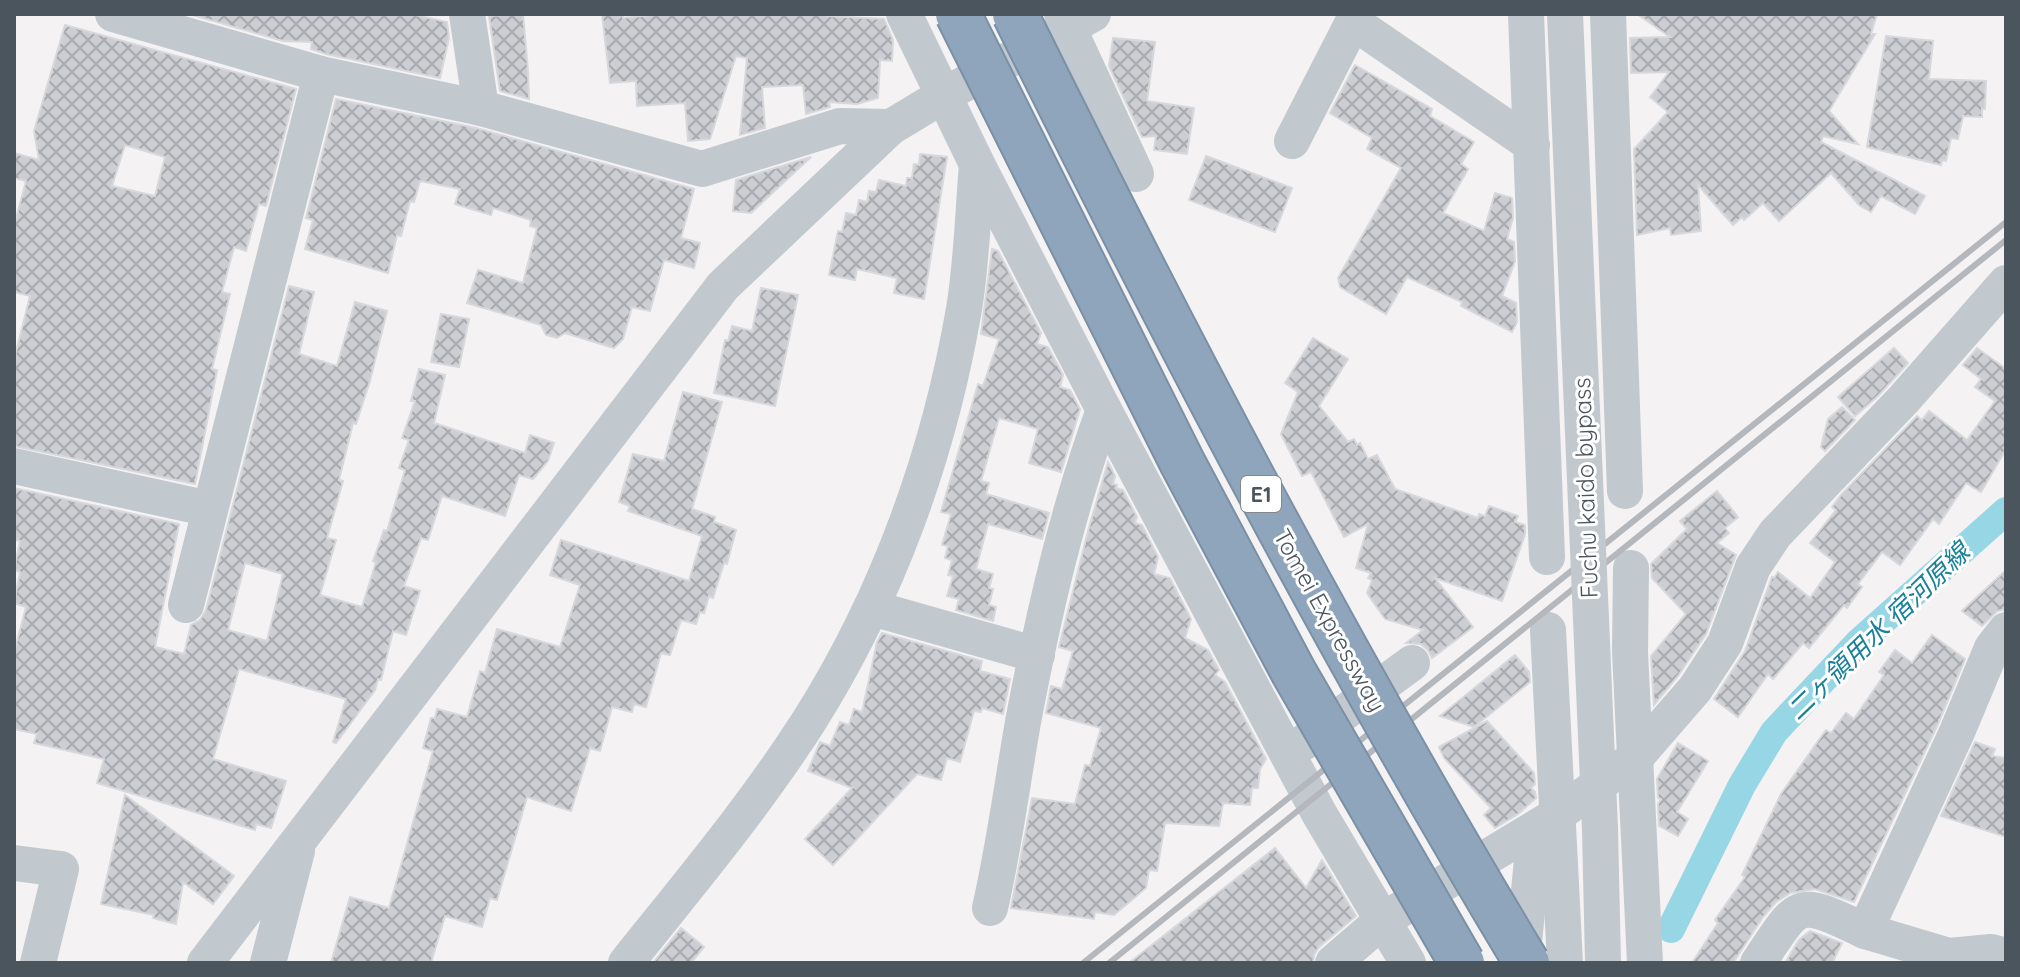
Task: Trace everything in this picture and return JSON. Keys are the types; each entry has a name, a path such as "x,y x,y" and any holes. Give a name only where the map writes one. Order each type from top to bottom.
{"highway":[{"name":"E1","path":"958,14 1182,462 1271,629 1462,963"},
{"name":"Tomei Expressway","path":"1015,14 1229,434 1447,830 1524,963"}],"street":[{"path":"467,14 481,108"},
{"path":"904,14 977,164 1104,410 1320,815 1408,963"},
{"path":"1526,14 1547,557"},
{"name":"Fuchu kaido bypass","path":"1565,14 1600,829 1602,954"},
{"path":"1608,14 1625,491"},
{"path":"124,16 321,74 481,108 702,169 840,126 891,127"},
{"path":"205,963 723,286 891,127 1074,18 1136,174"},
{"path":"1292,141 1353,22 1532,145"},
{"path":"186,605 321,74"},
{"path":"626,963 744,815 810,719 872,608 905,531 937,429 964,307 977,164"},
{"path":"1333,963 1383,920 1546,822 1636,757 1695,689 1725,643 1753,567 1775,534 1904,399 2006,283"},
{"path":"990,908 1005,841 1037,655 1063,537 1104,410"},
{"path":"1541,428 1622,412"},
{"path":"14,466 210,509"},
{"path":"1631,568 1630,652 1645,963"},
{"path":"872,608 1037,655"},
{"path":"1548,630 1546,822 1565,963"},
{"path":"1865,931 1957,732 1992,648 2006,630"},
{"path":"1289,754 1412,663"},
{"path":"1524,963 1546,822"},
{"path":"268,963 300,837"},
{"path":"14,863 61,869 38,963"},
{"path":"1758,963 1791,914 1802,909 1817,910 1865,931 1949,956 1991,952 2006,956"}],"building":[{"path":"189,14 411,14 447,22 449,38 440,78 326,54 311,49 312,42 283,41"},
{"path":"523,14 529,99 500,91 489,16"},
{"path":"602,14 623,14 623,18 666,14 827,14 884,19 893,40 892,61 880,60 878,98 857,104 829,102 830,107 806,114 803,85 762,87 765,128 740,135 747,58 736,56 710,139 688,141 685,103 637,106 636,81 610,83"},
{"path":"1637,14 1877,14 1871,34 1875,34 1829,111 1858,144 1823,136 1821,142 1925,196 1915,214 1881,196 1871,212 1859,205 1831,173 1779,221 1763,203 1744,220 1742,217 1733,225 1698,185 1701,231 1671,235 1670,228 1637,235 1634,149 1668,112 1650,97 1669,72 1631,73 1630,38 1670,37"},
{"path":"65,25 296,89 266,206 259,204 246,251 234,247 222,292 230,294 212,369 217,370 195,484 14,446 14,360 30,296 14,292 14,226 26,181 14,178 14,153 39,160 34,131","holes":["125,145 165,157 155,196 112,186"]},
{"path":"1886,36 1933,41 1929,79 1986,81 1982,117 1963,116 1958,139 1951,138 1946,161 1942,160 1941,165 1867,147"},
{"path":"1113,38 1155,42 1147,101 1194,108 1187,154 1154,150 1156,136 1142,137 1109,66"},
{"path":"1355,65 1432,109 1430,116 1474,142 1461,164 1468,169 1443,213 1484,231 1495,193 1512,198 1513,218 1507,239 1514,242 1515,261 1502,296 1516,303 1517,322 1512,332 1461,306 1462,302 1407,277 1386,314 1340,287 1338,278 1401,168 1367,149 1372,138 1330,113"},
{"path":"336,99 476,128 694,189 681,238 700,243 694,268 664,260 650,311 632,307 623,339 614,348 565,333 557,338 546,335 541,325 467,303 478,270 523,283 537,228 530,226 531,220 493,208 491,215 455,204 460,189 420,181 414,202 410,201 401,236 397,235 388,273 305,249 313,220 306,218"},
{"path":"920,154 947,157 924,299 894,293 897,278 857,269 855,280 829,275 838,231 842,232 846,213 856,215 859,200 867,202 869,191 876,192 879,180 906,186 907,178 912,178 914,164 919,165"},
{"path":"1206,156 1292,188 1275,232 1189,200"},
{"path":"811,157 751,213 733,211 736,180"},
{"path":"992,249 998,251 1041,333 1037,344 1048,347 1063,375 1060,387 1070,390 1080,409 1061,472 1029,463 1038,429 999,418 981,481 989,483 986,494 1049,513 1042,539 988,524 976,569 993,574 989,605 996,607 993,621 956,610 959,599 947,596 953,576 948,575 952,560 945,558 948,546 942,545 951,514 941,512 978,384 983,386 999,339 981,334"},
{"path":"289,286 314,292 299,354 337,366 355,302 387,311 370,381 356,424 353,423 339,480 343,481 327,538 336,540 320,595 362,607 376,562 373,561 384,530 387,531 405,470 399,468 409,440 402,438 415,401 411,401 419,369 445,375 434,423 525,453 530,435 554,443 548,461 533,479 519,475 505,516 442,496 428,540 421,538 404,586 420,591 406,635 393,631 381,680 378,679 375,690 336,743 333,742 346,699 239,669 213,759 286,781 271,828 256,824 255,830 97,783 104,759 34,743 37,734 14,729 14,653 26,607 14,603 20,572 14,570 20,541 14,540 14,488 179,524 155,647 184,654 191,625 200,620 206,610","holes":["245,563 283,574 267,641 228,630"]},
{"path":"761,288 798,295 775,406 714,393 725,340 728,341 732,326 752,331"},
{"path":"441,314 469,319 459,367 431,362"},
{"path":"1313,338 1348,359 1319,406 1348,442 1354,439 1357,445 1360,443 1368,459 1377,455 1395,489 1478,518 1479,514 1485,516 1489,506 1518,516 1515,522 1525,525 1525,534 1502,601 1435,578 1473,627 1432,658 1421,644 1406,643 1423,630 1385,619 1367,593 1371,573 1356,568 1368,524 1344,537 1311,472 1302,476 1281,434 1298,392 1285,383"},
{"path":"1894,348 1908,363 1855,416 1838,397"},
{"path":"1977,348 2006,369 2006,449 1981,492 1966,483 1939,524 1933,519 1900,565 1882,552 1858,584 1862,587 1847,608 1844,605 1809,648 1803,643 1773,679 1768,674 1738,717 1714,699 1745,651 1772,577 1778,572 1810,598 1835,562 1810,543 1836,510 1832,507 1841,495 1917,416 1922,420 1929,411 1967,440 1995,401 1975,387 1981,379 1963,365"},
{"path":"683,392 722,402 692,509 715,517 714,522 736,530 727,564 724,563 713,598 709,596 704,613 700,612 696,624 681,620 670,655 661,653 646,707 634,704 632,712 612,707 600,751 590,748 571,811 527,797 497,900 490,898 482,927 445,916 431,963 331,963 350,897 389,908 433,751 423,748 431,718 435,718 437,709 467,717 480,671 485,673 497,629 560,647 580,585 550,575 561,540 689,581 702,536 628,511 630,506 619,502 633,454 664,461"},
{"path":"1842,407 1855,420 1825,451 1821,447 1828,419"},
{"path":"1108,462 1115,476 1113,484 1123,490 1137,517 1135,523 1142,525 1158,557 1154,574 1170,578 1191,619 1185,638 1208,650 1219,670 1215,675 1225,682 1266,759 1260,769 1258,788 1252,788 1250,805 1223,803 1219,826 1165,823 1157,871 1149,870 1146,888 1114,915 1095,912 1094,919 1011,908 1032,798 1075,804 1085,765 1090,766 1101,728 1046,713 1051,686 1062,689 1073,651 1059,647"},
{"path":"1717,491 1738,517 1725,528 1729,533 1717,543 1736,555 1706,634 1654,705 1651,656 1686,614 1652,578 1651,564 1687,529 1680,521"},
{"path":"2006,570 2006,609 1997,611 1982,626 1962,611"},
{"path":"882,633 982,661 980,671 1010,679 1003,714 982,708 981,712 974,711 960,762 947,758 941,780 917,774 833,865 805,839 852,788 808,771 820,742 830,746 840,722 849,725 854,709 862,712 877,642"},
{"path":"1932,635 1965,659 1938,724 1854,902 1815,889 1790,893 1776,902 1763,917 1733,963 1692,963 1718,923 1715,920 1745,877 1742,875 1781,794 1826,730 1831,733 1846,713 1854,719 1884,675 1879,672 1895,650 1912,663"},
{"path":"1515,655 1529,672 1530,682 1474,727 1440,716"},
{"path":"1487,721 1534,773 1535,784 1531,788 1536,798 1495,828 1484,815 1491,808 1444,758 1439,747"},
{"path":"1975,742 1995,749 1992,756 2006,758 2006,837 1941,816"},
{"path":"1678,743 1708,761 1677,812 1688,819 1678,836 1659,826 1658,804 1661,799 1658,798 1657,779"},
{"path":"125,795 234,876 213,904 183,882 176,924 153,918 154,915 101,904"},
{"path":"1275,848 1306,888 1322,860 1356,916 1319,947 1313,963 1129,963"},
{"path":"681,928 704,947 691,963 653,963"},
{"path":"1810,931 1842,943 1832,963 1785,963 1799,940"}],"waterway":[{"name":"二ヶ領用水 宿河原線","path":"1671,929 1742,785 1774,732 1858,643 2006,511"}],"railway":[{"path":"1083,963 2006,222"},
{"path":"1109,963 2006,240"}]}
